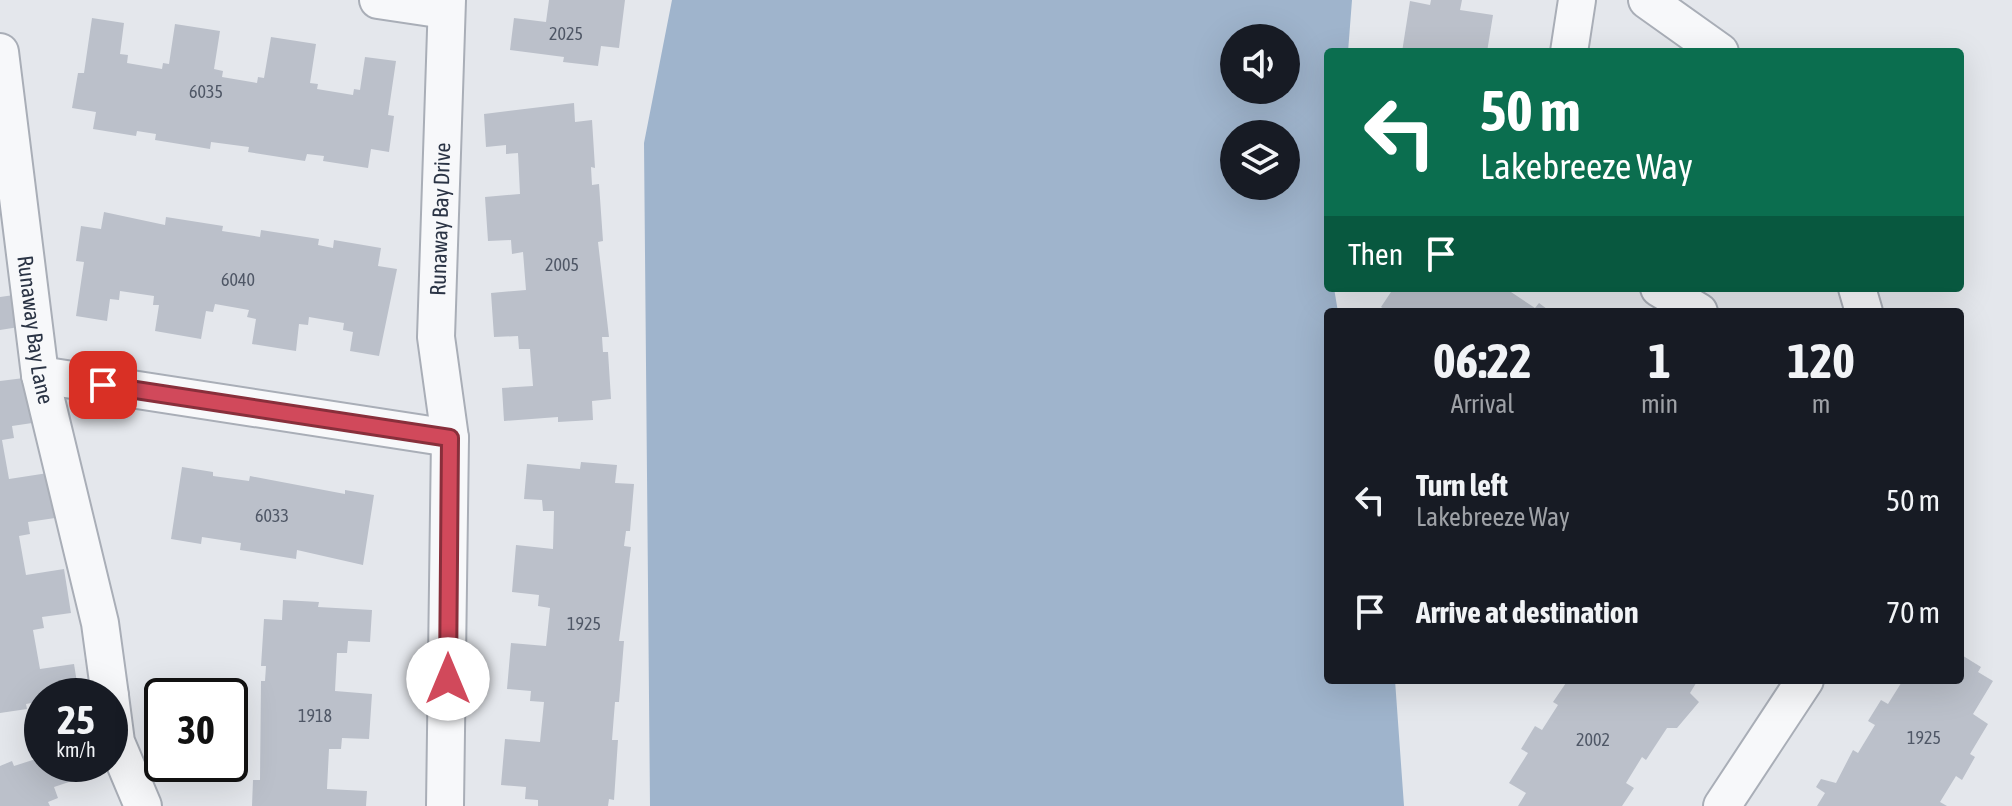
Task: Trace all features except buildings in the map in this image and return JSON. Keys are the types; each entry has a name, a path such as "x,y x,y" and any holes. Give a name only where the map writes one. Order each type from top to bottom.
{"street":[{"path":"378,0 446,5"},
{"path":"1570,48 1577,0"},
{"path":"1647,0 1714,48"},
{"name":"Runaway Bay Drive","path":"445,806 450,438 436,337 446,5"},
{"name":"Runaway Bay Lane","path":"0,52 40,375 100,623 108,678"},
{"path":"1666,292 1692,308"},
{"path":"40,375 450,438"},
{"path":"1722,806 1802,684"},
{"name":"Runaway Bay Lane","path":"128,770 143,806"}],"water":[{"path":"672,0 1352,0 1348,48 1324,48 1324,292 1335,292 1337,308 1324,308 1324,684 1395,684 1404,806 650,806 644,143"}],"route":[{"path":"103,385 450,438 448,679"}]}
